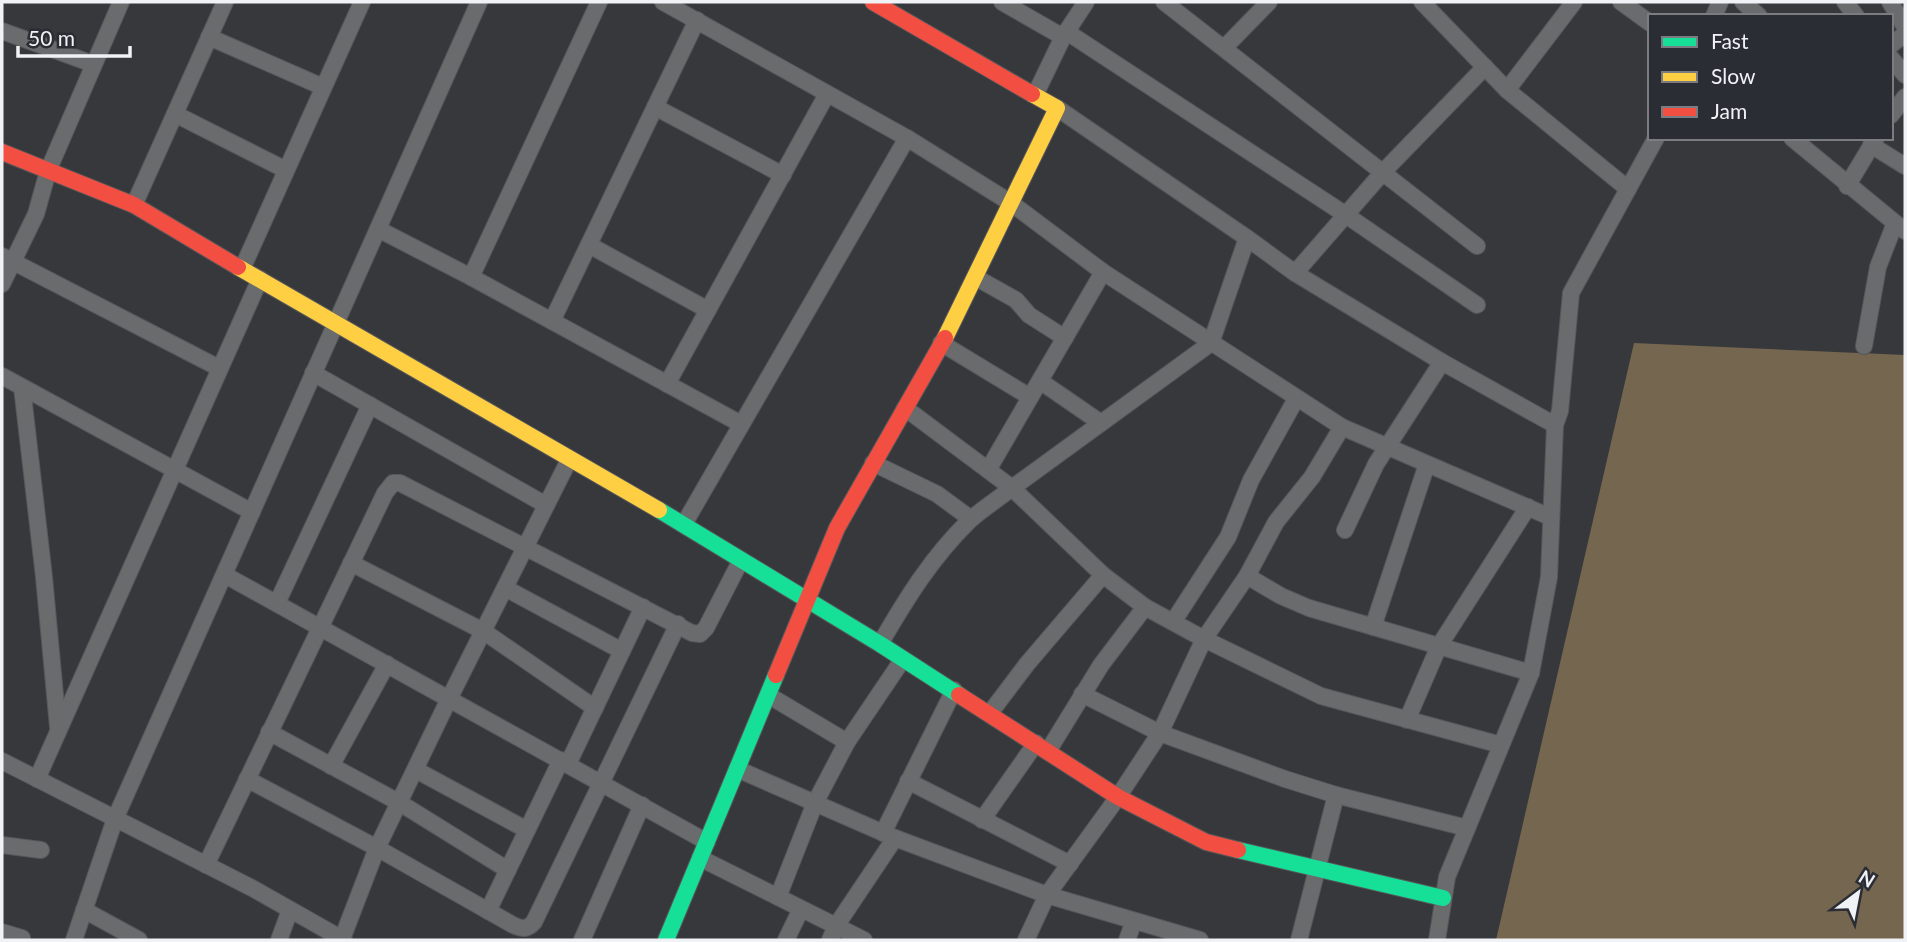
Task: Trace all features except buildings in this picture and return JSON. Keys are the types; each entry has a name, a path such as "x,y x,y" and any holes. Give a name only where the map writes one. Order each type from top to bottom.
{"street":[{"path":"2,284 8,258 36,215 48,171 121,2"},
{"path":"134,205 225,2"},
{"path":"243,269 362,2"},
{"path":"74,940 115,818 479,2"},
{"path":"471,277 599,2"},
{"path":"663,2 907,138 1011,204 1103,272 1342,428 1550,517"},
{"path":"873,2 1057,108 1296,273 1442,362 1555,425"},
{"path":"1002,2 1065,35 1346,215 1477,306"},
{"path":"1035,95 1065,35 1086,2"},
{"path":"1164,2 1477,246"},
{"path":"1224,48 1269,2"},
{"path":"1422,2 1507,90 1628,189"},
{"path":"1507,90 1574,2"},
{"path":"1620,2 1648,22"},
{"path":"1743,2 1757,14"},
{"path":"1890,2 1905,27"},
{"path":"552,321 696,20"},
{"path":"2,31 93,64"},
{"path":"209,37 323,87"},
{"path":"1893,60 1905,75"},
{"path":"1296,273 1384,171 1485,67"},
{"path":"667,384 828,94"},
{"path":"1893,113 1905,97"},
{"path":"655,107 783,175"},
{"path":"666,940 836,528 941,344 1057,108"},
{"path":"175,114 286,170"},
{"path":"684,524 907,138"},
{"path":"1437,940 1447,877 1531,673 1549,577 1555,425 1560,411 1570,293 1655,140"},
{"path":"1794,140 1900,227 1878,267 1864,346"},
{"path":"1847,186 1873,141 1905,166"},
{"path":"2,152 134,205 569,460 684,524 954,690 1118,797 1206,842 1443,898"},
{"path":"379,229 741,424"},
{"path":"880,644 910,592 971,519 1210,342 1247,238"},
{"path":"589,245 708,310"},
{"path":"8,258 219,368"},
{"path":"988,470 1103,272"},
{"path":"975,277 1016,300 1029,314 1065,338"},
{"path":"37,779 260,279"},
{"path":"941,344 1030,397"},
{"path":"1345,530 1369,477 1442,362"},
{"path":"313,373 546,505"},
{"path":"2,376 252,512"},
{"path":"1040,381 1101,423"},
{"path":"22,387 58,730"},
{"path":"1172,622 1228,537 1256,469 1296,399"},
{"path":"277,603 370,405"},
{"path":"905,408 1012,488 1103,575 1145,607 1203,639 1321,696 1501,745"},
{"path":"1026,940 1047,895 1118,797 1160,733 1203,639 1247,576 1276,522 1312,477 1342,428"},
{"path":"2,761 206,865 343,940 377,848 569,460"},
{"path":"873,463 937,494 971,519"},
{"path":"1373,627 1427,464"},
{"path":"206,865 384,493 393,483 400,483 692,633 703,633 741,561"},
{"path":"1408,720 1439,646 1528,507"},
{"path":"351,563 483,631 595,708"},
{"path":"225,575 707,842"},
{"path":"990,713 1027,664 1103,575"},
{"path":"1247,576 1281,596 1309,608 1531,673"},
{"path":"505,588 622,651"},
{"path":"488,911 527,830 595,708 643,607"},
{"path":"982,820 1042,747 1117,641 1145,607"},
{"path":"247,779 521,929 529,928 678,624"},
{"path":"778,897 815,803 846,742 903,659"},
{"path":"331,766 387,664"},
{"path":"833,933 889,835 908,781 954,690"},
{"path":"1082,694 1160,733 1272,774 1336,795 1467,828"},
{"path":"768,695 846,742"},
{"path":"270,732 400,803 508,870"},
{"path":"737,769 889,835 1047,895 1200,940"},
{"path":"416,770 527,830"},
{"path":"908,781 1070,864"},
{"path":"1299,940 1336,795"},
{"path":"582,940 642,806"},
{"path":"2,845 41,850"},
{"path":"700,858 801,909 833,933 864,940"},
{"path":"786,940 801,909"},
{"path":"84,910 139,940"},
{"path":"279,940 290,910"},
{"path":"1127,940 1133,921"},
{"path":"2,932 22,938"}],"shaded area":[{"path":"1634,343 1905,355 1905,940 1496,940"}],"traffic: fast":[{"path":"659,510 959,695"},
{"path":"666,940 776,675"},
{"path":"1238,850 1443,898"}],"traffic: slow":[{"path":"945,338 1057,108 1032,94"},
{"path":"238,267 659,510"}],"traffic: jam":[{"path":"873,2 1032,94"},
{"path":"2,152 134,205 238,267"},
{"path":"776,675 837,528 945,338"},
{"path":"959,695 1118,797 1206,842 1238,850"}]}
